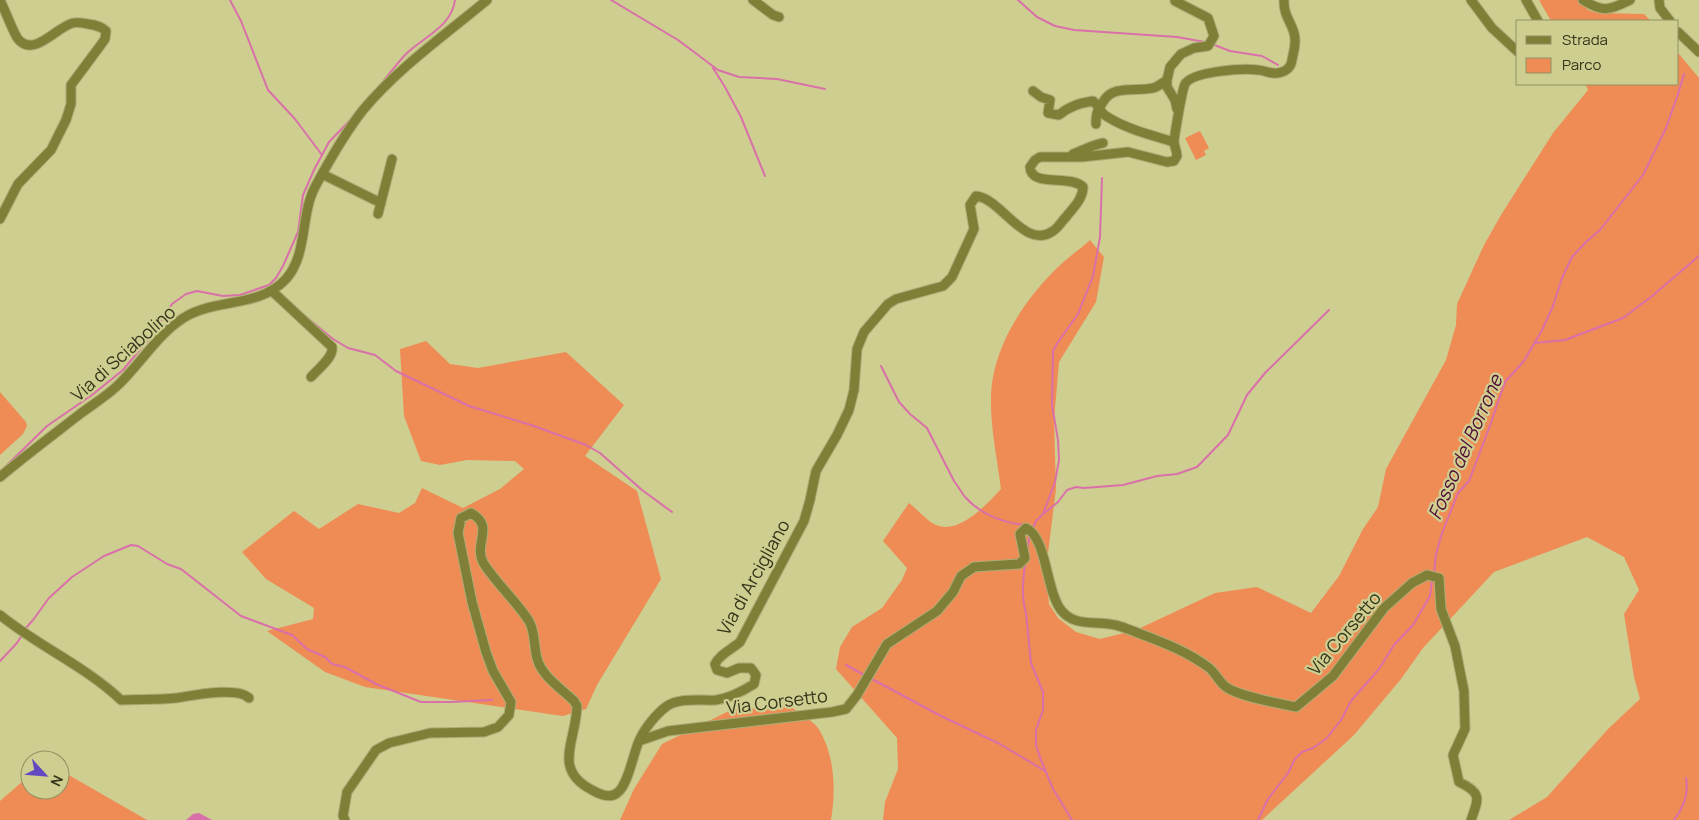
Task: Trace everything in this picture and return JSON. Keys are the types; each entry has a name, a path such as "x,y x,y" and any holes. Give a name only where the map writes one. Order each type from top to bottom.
{"street":[{"path":"0,0 18,39 24,44 32,46 62,27 74,22 101,27 106,31 105,39 71,85 71,104 66,120 51,150 18,184 0,219"},
{"name":"Via di Sciabolino","path":"0,477 116,387 168,331 184,318 217,305 258,297 272,291 285,280 294,267 299,252 311,196 322,174 350,129 377,95 412,62 487,0"},
{"path":"753,0 773,16 779,18"},
{"path":"1033,91 1041,97 1050,100 1048,113 1052,115 1059,116 1065,110 1093,101 1104,114 1122,124 1143,133 1174,142 1184,85 1196,76 1246,69 1273,73 1285,71 1290,67 1296,40 1286,13 1284,0"},
{"path":"1471,0 1492,28 1516,50"},
{"path":"1526,0 1537,20"},
{"path":"1583,0 1595,8 1608,10 1630,0"},
{"path":"1659,0 1660,8 1669,20"},
{"path":"1175,1 1208,18 1214,36 1208,46 1194,48 1181,54 1170,67 1167,87 1176,100 1179,117"},
{"path":"1679,33 1699,52"},
{"path":"1096,124 1096,112 1106,97 1112,92 1126,89 1156,88 1167,80"},
{"name":"Via di Arcigliano","path":"345,820 343,816 347,792 376,750 389,743 430,733 484,732 498,727 509,716 511,702 493,671 472,602 458,533 461,518 471,513 480,518 484,528 480,547 483,562 530,623 537,660 544,672 577,706 569,759 570,772 582,785 598,793 613,796 619,793 639,741 649,724 668,705 691,700 717,700 740,692 754,684 756,675 751,668 739,668 727,673 717,670 715,664 721,655 740,642 804,521 816,471 838,436 849,410 854,390 857,349 860,340 868,326 888,304 896,299 943,286 952,276 974,229 970,205 976,196 986,198 1017,225 1032,234 1043,235 1055,229 1078,202 1082,194 1082,187 1075,181 1037,178 1031,173 1030,167 1035,160 1043,156 1082,157 1128,152 1172,162 1177,156 1174,142"},
{"path":"1066,156 1086,150 1091,146 1103,144"},
{"path":"378,214 392,159"},
{"path":"322,174 381,203"},
{"path":"272,291 332,346 332,352 311,377"},
{"name":"Via Corsetto","path":"639,741 668,731 832,712 846,708 857,695 887,644 937,611 953,592 961,576 974,567 1019,564 1025,558 1020,534 1026,528 1030,530 1038,541 1050,584 1061,610 1076,622 1114,625 1162,642 1189,654 1210,668 1226,687 1243,694 1296,707 1333,676 1384,608 1412,583 1427,575 1439,578 1441,609 1456,646 1464,691 1465,730 1453,755 1459,782 1470,787 1477,794 1479,802 1471,820"},
{"path":"0,615 18,629 108,688 121,700 175,698 221,692 245,695 249,698"}],"green space":[{"path":"1539,0 1579,0 1588,10 1598,13 1644,14 1650,20 1550,20"},
{"path":"1679,54 1699,78 1699,820 1509,820 1547,797 1609,728 1640,699 1634,677 1624,614 1639,590 1624,557 1587,537 1494,572 1423,648 1401,679 1354,735 1262,820 883,820 885,802 898,769 897,738 836,669 840,647 852,627 882,608 902,580 907,568 883,541 909,503 936,525 954,526 980,510 1001,489 991,407 993,378 997,361 1003,344 1020,313 1041,285 1057,268 1090,240 1104,257 1096,302 1059,362 1054,420 1056,489 1046,569 1049,604 1058,618 1076,632 1100,639 1136,630 1215,593 1257,587 1311,613 1339,576 1363,529 1378,507 1386,469 1446,360 1456,325 1457,304 1484,245 1553,133 1588,90 1586,85 1679,85"},
{"path":"1200,131 1209,148 1204,151 1206,155 1196,160 1185,138"},
{"path":"426,341 450,364 478,368 566,352 624,405 585,456 637,491 661,579 597,685 586,709 563,716 365,687 325,672 267,631 313,619 314,608 266,579 242,552 294,511 319,529 358,504 399,513 415,503 422,488 463,508 500,489 524,469 515,461 467,460 440,465 421,461 404,416 400,349"},
{"path":"0,392 26,422 27,426 23,434 0,455"},
{"path":"790,706 809,719 818,728 828,749 834,785 831,820 620,820 634,789 662,744 731,710"},
{"path":"70,776 147,820 0,820 0,801 20,784 20,800 70,800"}],"shaded area":[{"path":"199,813 212,820 186,820 193,814"}],"waterway":[{"path":"230,0 241,21 268,90 295,119 322,155"},
{"path":"382,83 407,53 443,24 449,17 455,0"},
{"path":"611,0 678,40 718,70 739,77 777,79 825,89"},
{"path":"1018,0 1037,17 1055,26 1074,30 1177,37 1205,42"},
{"path":"1212,44 1230,51 1262,56 1278,65"},
{"path":"713,68 741,117 765,176"},
{"name":"Fosso del Borrone","path":"1434,573 1436,554 1442,533 1458,493 1469,481 1505,382 1524,361 1542,330 1572,257 1600,230 1643,175 1666,128 1684,74"},
{"path":"2,470 47,426 92,395 123,370 151,336 172,304 186,294 197,291 223,296 240,295 269,285 276,278 298,232 303,195 314,170 329,142 353,117"},
{"path":"1032,530 1036,521 1043,514 1055,482 1059,460 1058,440 1052,405 1053,351 1078,314 1093,276 1100,237 1102,178"},
{"path":"1535,343 1565,340 1623,318 1699,256"},
{"path":"1043,514 1058,502 1067,490 1076,487 1123,485 1157,476 1177,474 1197,467 1228,435 1247,395 1265,373 1329,310"},
{"path":"299,311 333,339 348,348 375,355 396,371 469,406 531,425 586,445 600,453 642,490 672,512"},
{"path":"881,366 899,402 927,428 954,481 965,497 992,517 1025,525"},
{"path":"1027,549 1030,534"},
{"path":"25,629 49,598 72,577 104,556 131,545 138,546 167,564 181,569 241,616 292,635 307,649 325,657 332,664 345,667 376,684 421,702 492,700"},
{"path":"1025,564 1023,595 1031,663 1043,692 1043,710 1036,730 1036,745 1053,789 1072,820"},
{"name":"Fosso del Borrone","path":"1258,820 1268,799 1288,773 1295,759 1302,752 1313,748 1326,739 1341,720 1351,701 1379,669 1394,645 1413,625 1430,596 1432,580"},
{"path":"0,661 22,635"},
{"path":"846,665 866,676"},
{"path":"870,678 941,716 1000,744 1045,771"},
{"path":"1674,820 1685,800 1686,778"}]}
